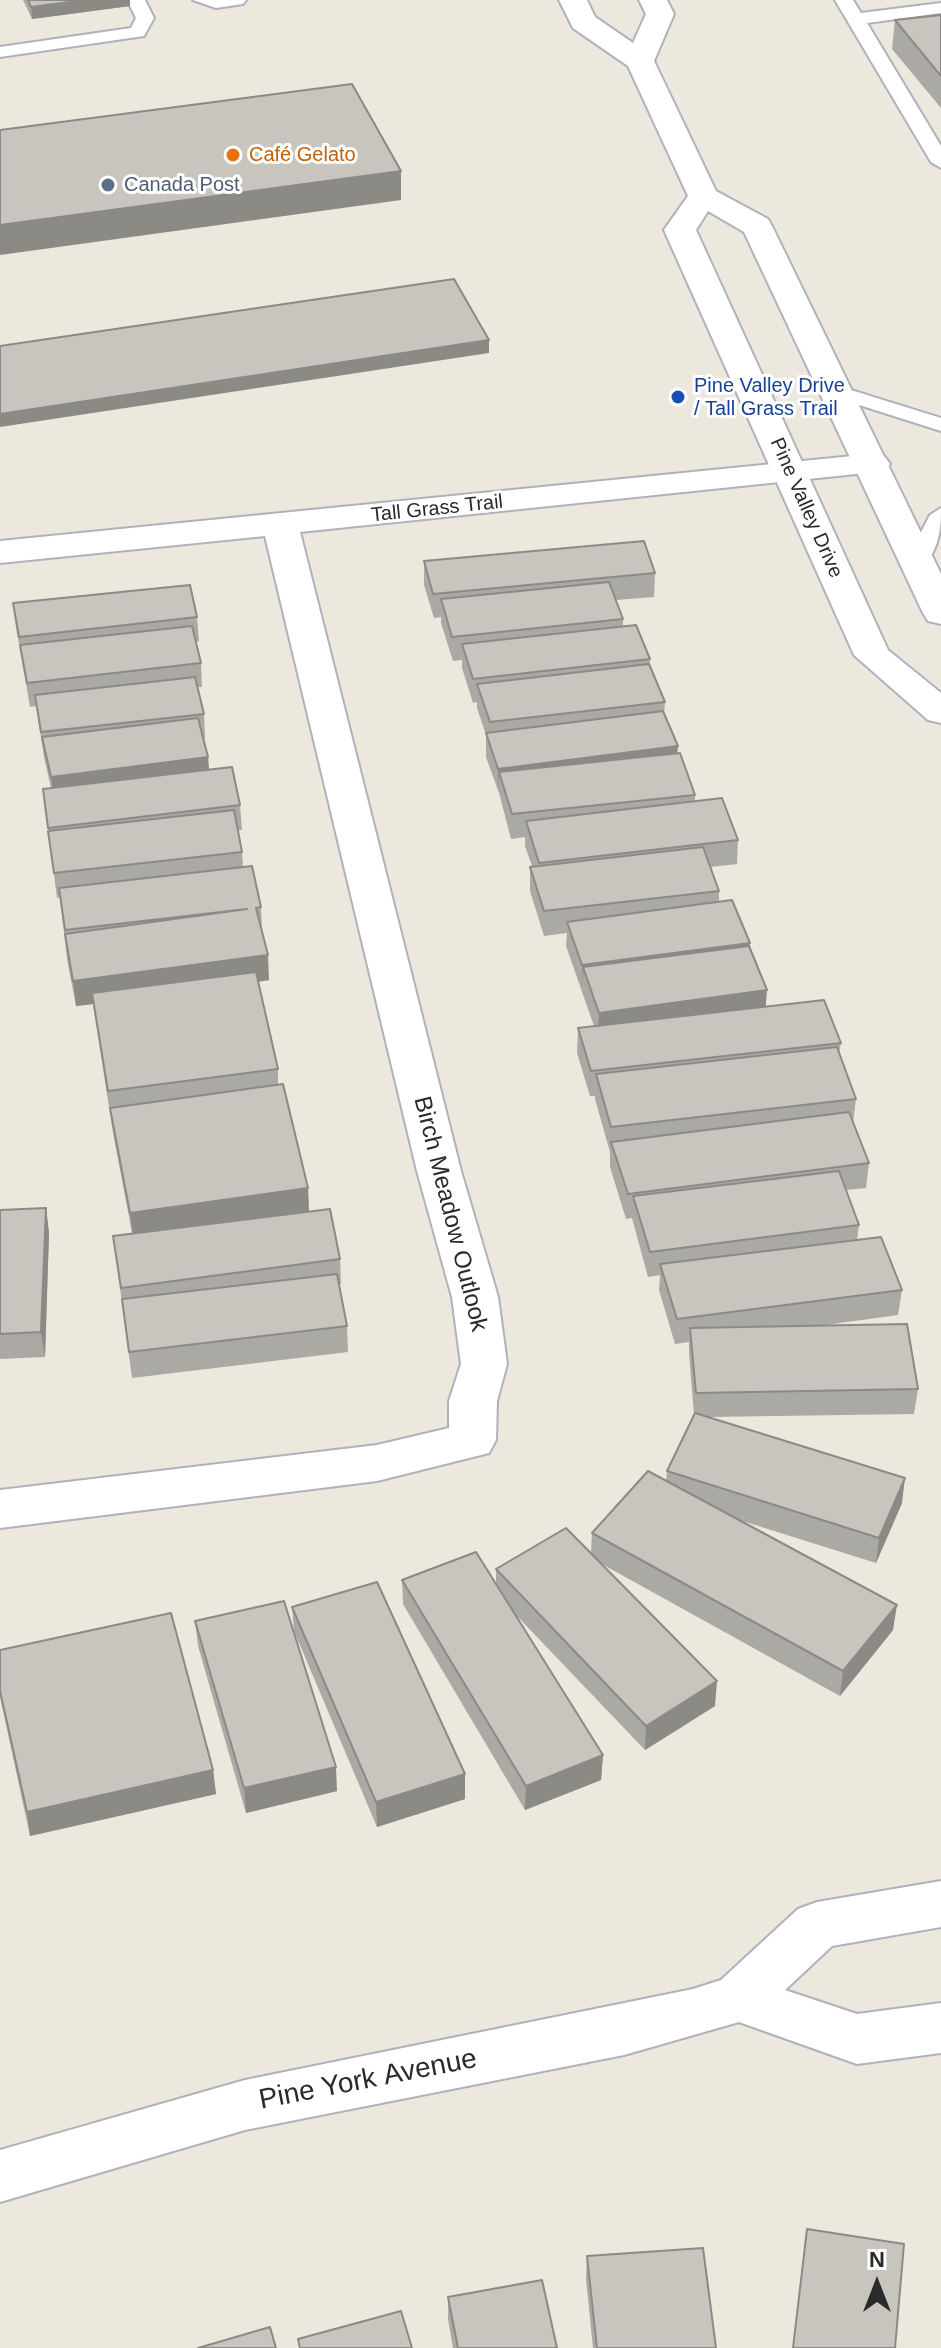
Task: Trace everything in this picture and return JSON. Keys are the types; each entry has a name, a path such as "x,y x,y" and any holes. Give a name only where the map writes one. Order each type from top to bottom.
{"street":[{"path":"573,0 583,22 640,61 703,196 757,226 873,464 941,613"},
{"path":"640,61 660,14 653,0"},
{"name":"Pine Valley Drive","path":"703,196 680,230 872,655 941,712"},
{"name":"Tall Grass Trail","path":"0,552 873,464"},
{"name":"Birch Meadow Outlook","path":"0,1509 377,1463 472,1440 473,1401 484,1364 475,1297 439,1171 280,524"},
{"name":"Pine York Avenue","path":"0,2176 245,2105 624,2030 739,1998 817,1925 941,1904"},
{"path":"739,1998 857,2039 941,2028"}],"lane":[{"path":"0,52 138,32 145,18 136,0"},
{"path":"202,0 216,3 237,0"},
{"path":"844,0 941,162"},
{"path":"853,19 941,8"},
{"path":"838,392 941,425"},
{"path":"918,559 941,515"}],"building":[{"path":"28,0 85,0 31,7"},
{"path":"941,15 941,76 895,20"},
{"path":"352,84 401,171 0,225 0,130"},
{"path":"454,279 489,340 0,414 0,346"},
{"path":"644,541 655,573 433,594 424,561"},
{"path":"609,582 623,619 452,637 441,599"},
{"path":"190,585 197,617 19,637 13,603"},
{"path":"636,625 650,659 473,679 462,644"},
{"path":"192,626 201,663 27,683 20,645"},
{"path":"649,664 665,702 490,722 477,684"},
{"path":"195,677 204,714 41,732 35,695"},
{"path":"663,711 678,746 498,769 486,733"},
{"path":"198,718 208,757 51,777 42,737"},
{"path":"680,753 695,795 512,814 499,772"},
{"path":"232,767 240,805 48,828 43,789"},
{"path":"722,798 738,840 539,863 526,821"},
{"path":"234,810 242,852 54,873 48,831"},
{"path":"703,847 719,891 544,911 530,867"},
{"path":"252,866 261,907 256,908 268,955 73,981 65,934 247,909 65,930 59,888"},
{"path":"732,900 750,943 582,965 567,922"},
{"path":"749,946 767,990 599,1013 583,967"},
{"path":"256,972 278,1069 108,1091 92,993"},
{"path":"824,1000 841,1043 591,1071 578,1028"},
{"path":"837,1047 856,1099 611,1127 596,1074"},
{"path":"283,1084 308,1188 130,1213 110,1108"},
{"path":"849,1112 869,1163 628,1194 611,1142"},
{"path":"839,1171 859,1225 650,1252 633,1196"},
{"path":"46,1208 41,1332 0,1334 0,1210"},
{"path":"330,1209 340,1259 121,1288 113,1236"},
{"path":"881,1237 902,1290 677,1319 660,1264"},
{"path":"337,1274 347,1326 129,1352 122,1299"},
{"path":"907,1324 918,1389 696,1393 690,1328"},
{"path":"695,1413 905,1478 879,1538 667,1471"},
{"path":"648,1471 897,1605 843,1671 592,1533"},
{"path":"566,1528 717,1681 646,1726 496,1569"},
{"path":"476,1552 603,1755 526,1786 402,1580"},
{"path":"377,1582 465,1774 376,1802 292,1607"},
{"path":"284,1601 336,1767 244,1788 195,1621"},
{"path":"171,1613 213,1770 27,1812 0,1691 0,1650"},
{"path":"807,2229 904,2244 895,2348 793,2348"},
{"path":"703,2248 716,2348 597,2348 587,2256"},
{"path":"542,2280 557,2348 458,2348 448,2297"},
{"path":"401,2311 412,2348 300,2348 298,2339"},
{"path":"270,2327 276,2348 198,2348"}],"place":[{"name":"Café Gelato","path":"233,155"},
{"name":"Canada Post","path":"108,185"},
{"name":"Pine Valley Drive / Tall Grass Trail","path":"678,397"}]}
